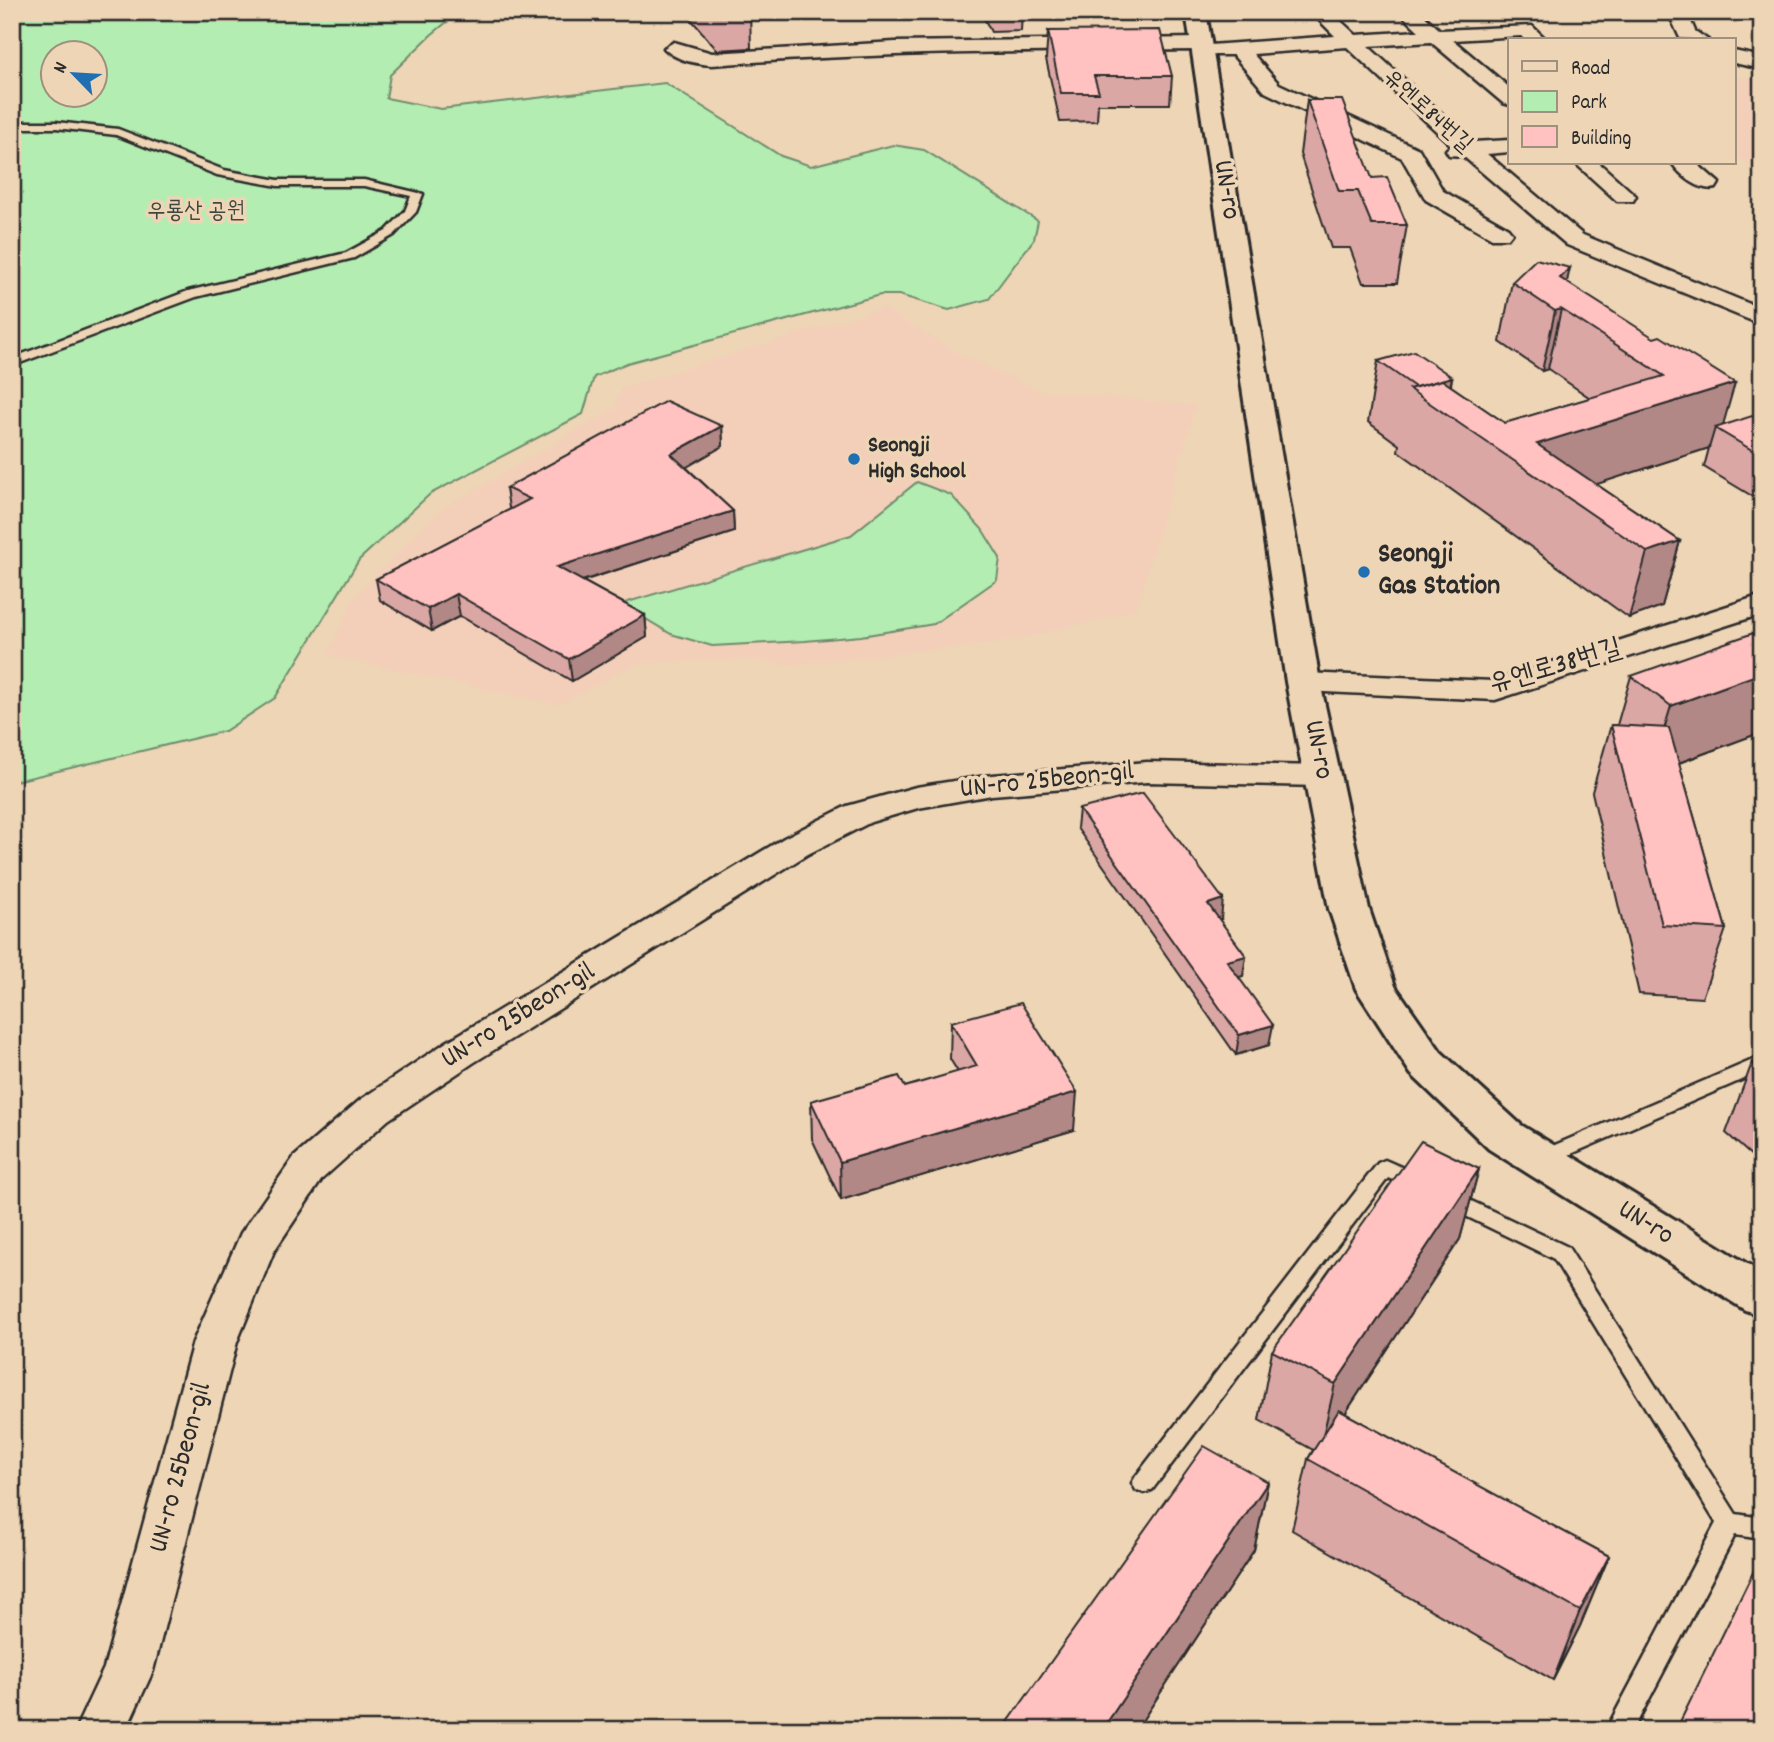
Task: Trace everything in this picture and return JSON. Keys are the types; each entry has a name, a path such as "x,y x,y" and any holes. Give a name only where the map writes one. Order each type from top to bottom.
{"main road":[{"name":"UN-ro","path":"1196,12 1303,682 1349,909 1376,989 1426,1063 1505,1136 1762,1297"}],"street":[{"name":"유엔로84번길","path":"1320,12 1468,149 1575,240 1762,317"},
{"path":"1408,12 1508,97"},
{"path":"1677,12 1687,34 1694,38"},
{"path":"674,48 700,58 712,59 793,51 886,48 1238,48 1525,30 1535,38"},
{"path":"1238,48 1272,88 1412,154 1508,146"},
{"path":"1736,57 1762,63"},
{"path":"1412,154 1433,195 1500,233"},
{"path":"1587,164 1625,196"},
{"path":"1684,164 1708,183"},
{"name":"유엔로38번길","path":"1303,682 1495,691 1762,604"},
{"name":"UN-ro 25beon-gil","path":"100,1730 128,1671 215,1342 256,1245 308,1168 374,1110 459,1053 796,846 859,814 916,798 992,785 1134,773 1322,776"}],"lane":[{"path":"12,125 57,125 118,132 220,173 278,183 364,183 417,194 410,212 390,233 350,256 192,294 12,362"},
{"path":"1541,1159 1762,1063"},
{"path":"1144,1483 1385,1168 1561,1253 1730,1523 1762,1529"},
{"path":"1619,1730 1730,1523"}],"shaded area":[{"path":"1762,76 1762,170 1736,156 1736,79"},
{"name":"Seongji High School","path":"884,308 959,354 1042,392 1196,405 1136,610 1007,642 788,665 751,659 638,663 559,705 328,655 353,599 439,511 615,408 621,388"}],"green space":[{"name":"우룡산 공원","path":"12,12 459,12 390,75 386,98 441,109 665,83 781,156 811,166 893,145 924,150 1038,221 1034,239 989,299 949,310 899,295 880,295 627,363 594,377 583,414 430,494 359,560 275,698 225,731 12,782"},
{"path":"917,482 951,495 982,529 1000,558 997,580 934,624 861,636 712,646 671,634 621,604 851,535"}],"building":[{"path":"1160,30 1172,76 1094,76 1099,93 1061,93 1048,31"},
{"path":"1307,100 1342,100 1372,178 1387,177 1407,225 1372,225 1358,191 1339,191"},
{"path":"1536,259 1570,268 1560,278 1654,338 1660,336 1735,383 1537,444 1680,541 1647,552 1409,389 1442,380 1505,423 1664,376 1561,309 1555,311 1512,282"},
{"path":"1414,351 1452,377 1415,387 1378,361"},
{"path":"666,401 722,426 671,454 733,511 557,567 645,615 569,659 456,594 428,609 376,579 530,499 506,488"},
{"path":"1752,416 1757,419 1762,417 1762,456 1715,428"},
{"path":"1762,630 1762,673 1671,706 1631,676"},
{"path":"1611,725 1669,728 1726,929 1662,925"},
{"path":"1143,793 1223,899 1208,904 1246,956 1227,961 1273,1025 1239,1035 1079,809"},
{"path":"1021,1003 1077,1092 840,1162 811,1101 899,1076 905,1087 977,1066 951,1022"},
{"path":"1762,1059 1762,1071 1752,1063"},
{"path":"1421,1141 1479,1169 1335,1384 1272,1351"},
{"path":"1339,1410 1609,1556 1580,1611 1308,1459"},
{"path":"1204,1446 1268,1482 1102,1730 1019,1730 1008,1722"},
{"path":"1762,1554 1762,1730 1676,1730"}],"place":[{"name":"Seongji High School","path":"854,459"},
{"name":"Seongji Gas Station","path":"1364,572"}]}
